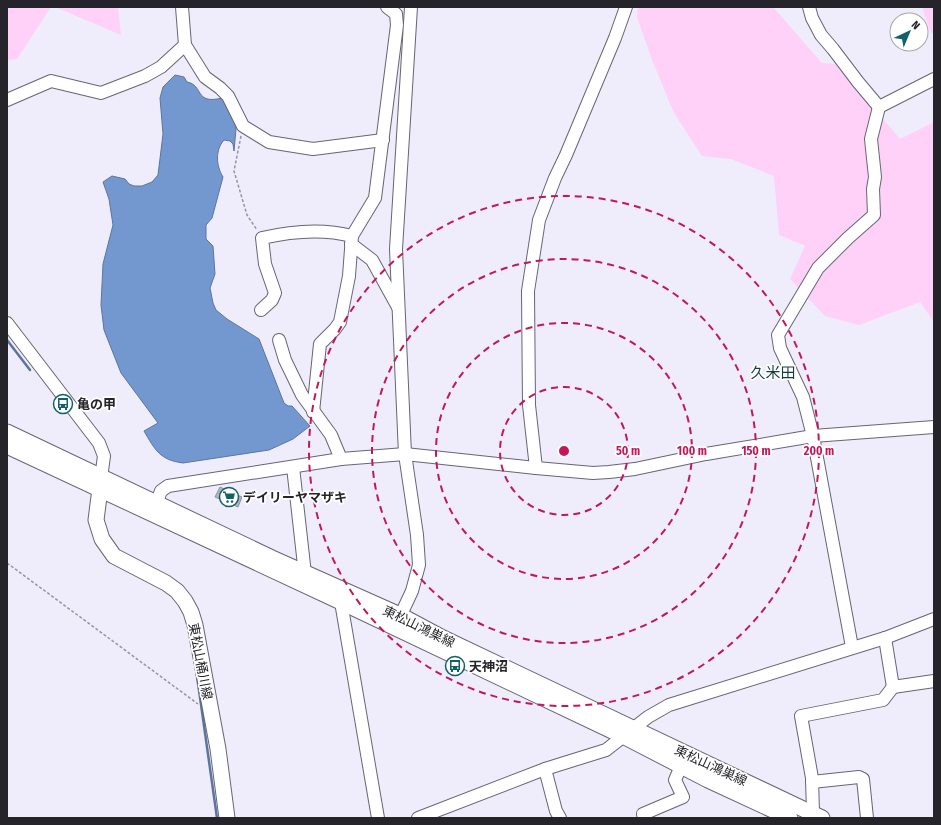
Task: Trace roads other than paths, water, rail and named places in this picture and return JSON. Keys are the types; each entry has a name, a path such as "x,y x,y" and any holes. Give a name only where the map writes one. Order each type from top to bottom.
{"main road":[{"path":"7,432 100,483"},
{"path":"7,446 100,483"},
{"name":"東松山鴻巣線","path":"100,483 156,504 305,574 398,622"},
{"name":"東松山鴻巣線","path":"100,483 197,536 341,602 443,638 629,733 818,815"},
{"name":"東松山桶川線","path":"100,483 96,520 102,539 114,556 177,591 191,612 195,625 218,749 227,818"},
{"name":"東松山鴻巣線","path":"629,733 681,766 790,818"}],"street":[{"path":"182,7 185,45 205,77 228,96 243,126 269,142 313,149 383,140"},
{"path":"313,412 320,344 340,322 348,276 352,240 375,198 397,25 396,14 387,7"},
{"path":"398,622 412,591 418,565 417,535 405,454 396,249 411,7"},
{"path":"536,468 529,405 528,291 539,220 555,178 615,38 626,7"},
{"path":"809,7 812,18 821,35 879,107"},
{"path":"7,100 51,81 101,93 145,76 160,67 185,45"},
{"path":"852,647 813,436 803,396 780,348 778,335 818,268 874,215 873,189 875,177 871,139 879,107 934,79"},
{"path":"261,310 272,300 274,293 265,264 262,238 315,230 339,232 352,240 372,260 399,309"},
{"path":"7,323 99,443 104,456 100,483"},
{"path":"279,340 285,360 302,395 331,435 341,459"},
{"path":"156,504 161,491 168,486 341,459 405,454 593,473 635,470 706,454 813,436 934,427"},
{"path":"293,467 305,574"},
{"path":"341,602 378,818"},
{"path":"418,818 545,769 606,750 648,717 669,705 885,638 934,619"},
{"path":"885,638 893,687"},
{"path":"818,815 801,716 883,700 893,687 934,681"},
{"path":"644,818 643,814 683,797 675,780 681,766"},
{"path":"545,769 556,811 560,818"},
{"path":"812,782 859,777 862,779 867,818"}],"water":[{"path":"175,75 184,77 187,82 196,87 200,94 207,99 222,98 235,118 236,129 234,151 233,144 230,141 224,140 219,148 218,163 223,177 212,218 206,225 206,239 213,246 215,274 210,288 213,303 216,310 227,319 259,339 284,403 288,406 292,406 310,426 293,439 269,450 183,463 175,462 163,457 155,449 144,431 158,423 121,373 104,330 101,305 103,264 113,225 109,199 103,182 112,176 125,179 129,184 134,186 142,186 152,182 158,175 163,134 160,98 163,87"}],"waterway":[{"path":"7,340 30,370"},
{"path":"196,669 217,818"}],"place":[{"name":"亀の甲","path":"63,404"},
{"name":"デイリーヤマザキ","path":"229,497"},
{"name":"天神沼","path":"455,666"}],"district":[{"name":"久米田","path":"773,373"}]}
